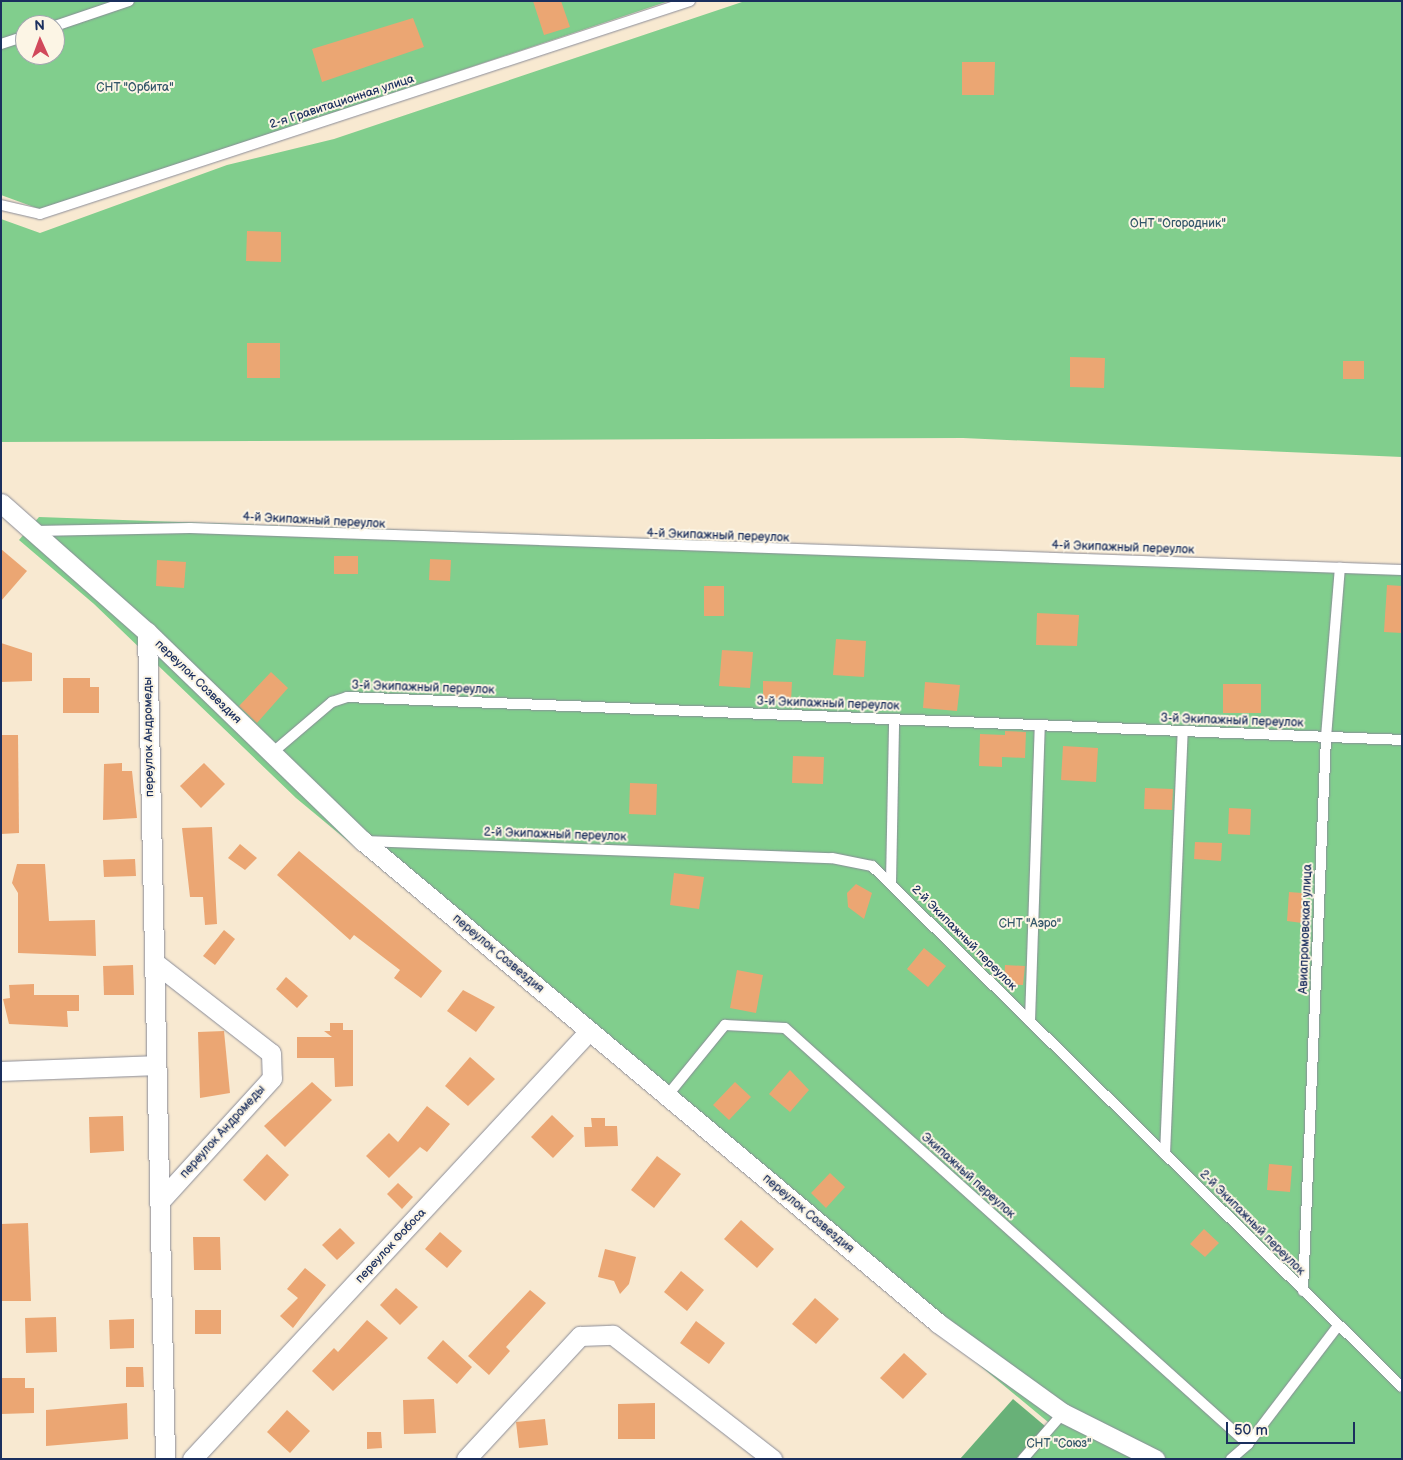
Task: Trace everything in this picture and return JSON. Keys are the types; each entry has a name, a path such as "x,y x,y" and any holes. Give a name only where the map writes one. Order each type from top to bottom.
{"street":[{"name":"переулок Созвездия","path":"1,503 147,632 363,841 938,1322 1015,1381 1063,1413 1155,1459"},
{"name":"переулок Андромеды","path":"147,632 165,1459"},
{"name":"переулок Андромеды","path":"154,962 271,1053 272,1078 159,1202"},
{"name":"переулок Фобоса","path":"192,1459 589,1031"},
{"path":"1,1071 156,1066"},
{"path":"466,1459 580,1336 613,1335 772,1459"}],"lane":[{"path":"65,23 128,1"},
{"name":"2-я Гравитационная улица","path":"1,205 40,214 690,1"},
{"path":"1,44 15,39"},
{"name":"4-й Экипажный переулок","path":"34,531 190,528 1402,570"},
{"name":"Авиапромовская улица","path":"1303,1291 1326,737 1340,568"},
{"name":"3-й Экипажный переулок","path":"272,753 332,702 347,697 1402,740"},
{"path":"891,883 894,720"},
{"path":"1030,1021 1040,726"},
{"path":"1165,1154 1183,732"},
{"name":"2-й Экипажный переулок","path":"363,841 832,858 872,866 1402,1387"},
{"name":"Экипажный переулок","path":"667,1096 725,1025 785,1028 1248,1444"},
{"path":"1231,1459 1248,1444 1338,1326"},
{"path":"1023,1459 1063,1413"}],"green space":[{"name":"СНТ \"Орбита\"","path":"1,1 669,1 42,210 1,195"},
{"name":"ОНТ \"Огородник\"","path":"745,1 1402,1 1402,457 963,438 1,442 1,219 40,233 227,165 334,139"},
{"name":"СНТ \"Аэро\"","path":"39,517 1402,566 1402,1459 1027,1459 1054,1427 296,798 94,604 19,540"},
{"path":"1013,1399 1045,1426 1016,1459 960,1459"}],"building":[{"path":"533,1 561,1 570,27 544,35"},
{"path":"413,18 424,47 322,82 312,49"},
{"path":"962,62 995,62 994,95 962,95"},
{"path":"247,231 281,232 281,262 246,261"},
{"path":"247,343 280,343 280,378 247,378"},
{"path":"1070,357 1105,358 1104,388 1070,387"},
{"path":"1343,361 1364,361 1364,379 1343,379"},
{"path":"1,549 27,571 1,601"},
{"path":"334,556 358,556 358,574 334,574"},
{"path":"430,559 451,560 450,581 429,580"},
{"path":"157,560 186,562 184,588 156,586"},
{"path":"1387,585 1402,586 1402,633 1384,632"},
{"path":"704,586 724,586 724,616 704,616"},
{"path":"1037,613 1079,615 1077,646 1036,645"},
{"path":"836,639 866,641 864,677 833,675"},
{"path":"1,643 32,653 32,681 1,682"},
{"path":"722,650 753,652 750,688 719,686"},
{"path":"271,672 288,688 257,723 239,706"},
{"path":"63,678 90,678 90,687 99,687 99,713 63,713"},
{"path":"763,681 792,682 791,701 763,700"},
{"path":"925,682 960,685 957,711 923,708"},
{"path":"1223,684 1261,684 1261,713 1223,713"},
{"path":"1005,731 1026,732 1025,758 1002,757 1002,767 979,766 980,734 1005,735"},
{"path":"1,735 18,735 19,833 1,834"},
{"path":"1063,746 1098,748 1096,782 1061,780"},
{"path":"793,756 824,757 823,784 792,783"},
{"path":"122,763 122,771 132,771 137,818 103,820 104,764"},
{"path":"204,763 225,784 201,808 180,786"},
{"path":"630,783 657,784 656,815 629,814"},
{"path":"1145,788 1173,789 1172,810 1144,809"},
{"path":"1229,808 1251,809 1250,835 1228,834"},
{"path":"212,827 217,924 205,925 203,897 190,897 182,828"},
{"path":"1195,842 1222,843 1221,861 1194,859"},
{"path":"240,844 257,858 245,870 228,858"},
{"path":"299,851 442,971 421,998 394,978 400,970 354,935 350,940 277,875"},
{"path":"135,859 136,876 104,877 103,860"},
{"path":"17,864 45,864 49,921 95,920 96,956 18,953 18,893 12,883"},
{"path":"674,873 704,877 699,909 670,905"},
{"path":"856,884 872,893 864,919 848,907 847,893"},
{"path":"1289,892 1302,893 1302,923 1287,921"},
{"path":"224,930 235,939 215,965 203,956"},
{"path":"924,948 946,966 928,987 907,969"},
{"path":"133,965 134,995 104,995 103,966"},
{"path":"1005,965 1025,966 1023,985 1004,984"},
{"path":"737,970 763,975 756,1013 730,1008"},
{"path":"286,977 308,996 297,1008 276,989"},
{"path":"34,984 34,995 79,995 79,1011 67,1011 68,1027 9,1024 3,999 10,998 9,985"},
{"path":"463,990 495,1007 476,1032 447,1011"},
{"path":"330,1023 343,1023 343,1030 353,1030 353,1086 335,1087 334,1058 297,1058 297,1037 332,1037 324,1031 330,1031"},
{"path":"224,1031 230,1093 200,1098 198,1032"},
{"path":"470,1057 495,1079 468,1106 445,1086"},
{"path":"790,1070 809,1090 790,1112 769,1094"},
{"path":"312,1082 332,1100 285,1147 264,1126"},
{"path":"735,1082 751,1097 729,1120 713,1105"},
{"path":"427,1106 450,1124 427,1152 420,1147 389,1178 366,1156 389,1133 398,1142"},
{"path":"552,1115 574,1136 553,1158 531,1137"},
{"path":"123,1116 124,1151 90,1153 89,1117"},
{"path":"591,1118 605,1118 605,1126 617,1126 618,1146 585,1147 584,1127 592,1127"},
{"path":"267,1154 289,1175 265,1201 243,1180"},
{"path":"657,1156 681,1174 654,1208 631,1190"},
{"path":"1269,1164 1292,1166 1290,1192 1267,1190"},
{"path":"830,1173 845,1187 826,1208 811,1193"},
{"path":"398,1183 413,1197 402,1209 387,1194"},
{"path":"741,1220 774,1249 757,1268 724,1239"},
{"path":"28,1223 31,1301 1,1301 1,1224"},
{"path":"340,1228 355,1243 337,1260 322,1245"},
{"path":"1204,1229 1219,1243 1205,1257 1190,1244"},
{"path":"440,1232 462,1251 447,1268 425,1249"},
{"path":"193,1237 220,1237 221,1270 194,1270"},
{"path":"605,1249 636,1257 629,1284 620,1294 614,1281 598,1277"},
{"path":"305,1268 326,1285 293,1328 280,1316 298,1298 287,1289"},
{"path":"681,1271 704,1290 687,1311 664,1292"},
{"path":"396,1288 418,1307 400,1325 380,1305"},
{"path":"530,1290 546,1303 506,1347 510,1351 489,1375 468,1356"},
{"path":"815,1298 839,1319 816,1344 792,1324"},
{"path":"195,1310 221,1310 221,1334 195,1334"},
{"path":"56,1317 57,1352 26,1353 25,1318"},
{"path":"134,1319 134,1348 110,1349 109,1320"},
{"path":"367,1320 388,1338 333,1391 312,1371 334,1348 338,1352"},
{"path":"696,1321 725,1343 709,1364 680,1343"},
{"path":"443,1340 472,1367 457,1384 427,1358"},
{"path":"904,1353 927,1374 903,1399 880,1378"},
{"path":"126,1367 143,1367 144,1387 126,1387"},
{"path":"1,1378 25,1378 25,1388 34,1388 34,1413 1,1414"},
{"path":"434,1399 436,1433 404,1434 403,1400"},
{"path":"127,1403 128,1439 46,1446 46,1410"},
{"path":"655,1403 655,1439 618,1439 618,1404"},
{"path":"287,1410 310,1431 290,1453 267,1432"},
{"path":"545,1419 548,1445 519,1448 516,1422"},
{"path":"367,1432 381,1432 382,1448 367,1449"}],"park label":[{"name":"СНТ \"Союз\"","path":"1059,1444"}]}
